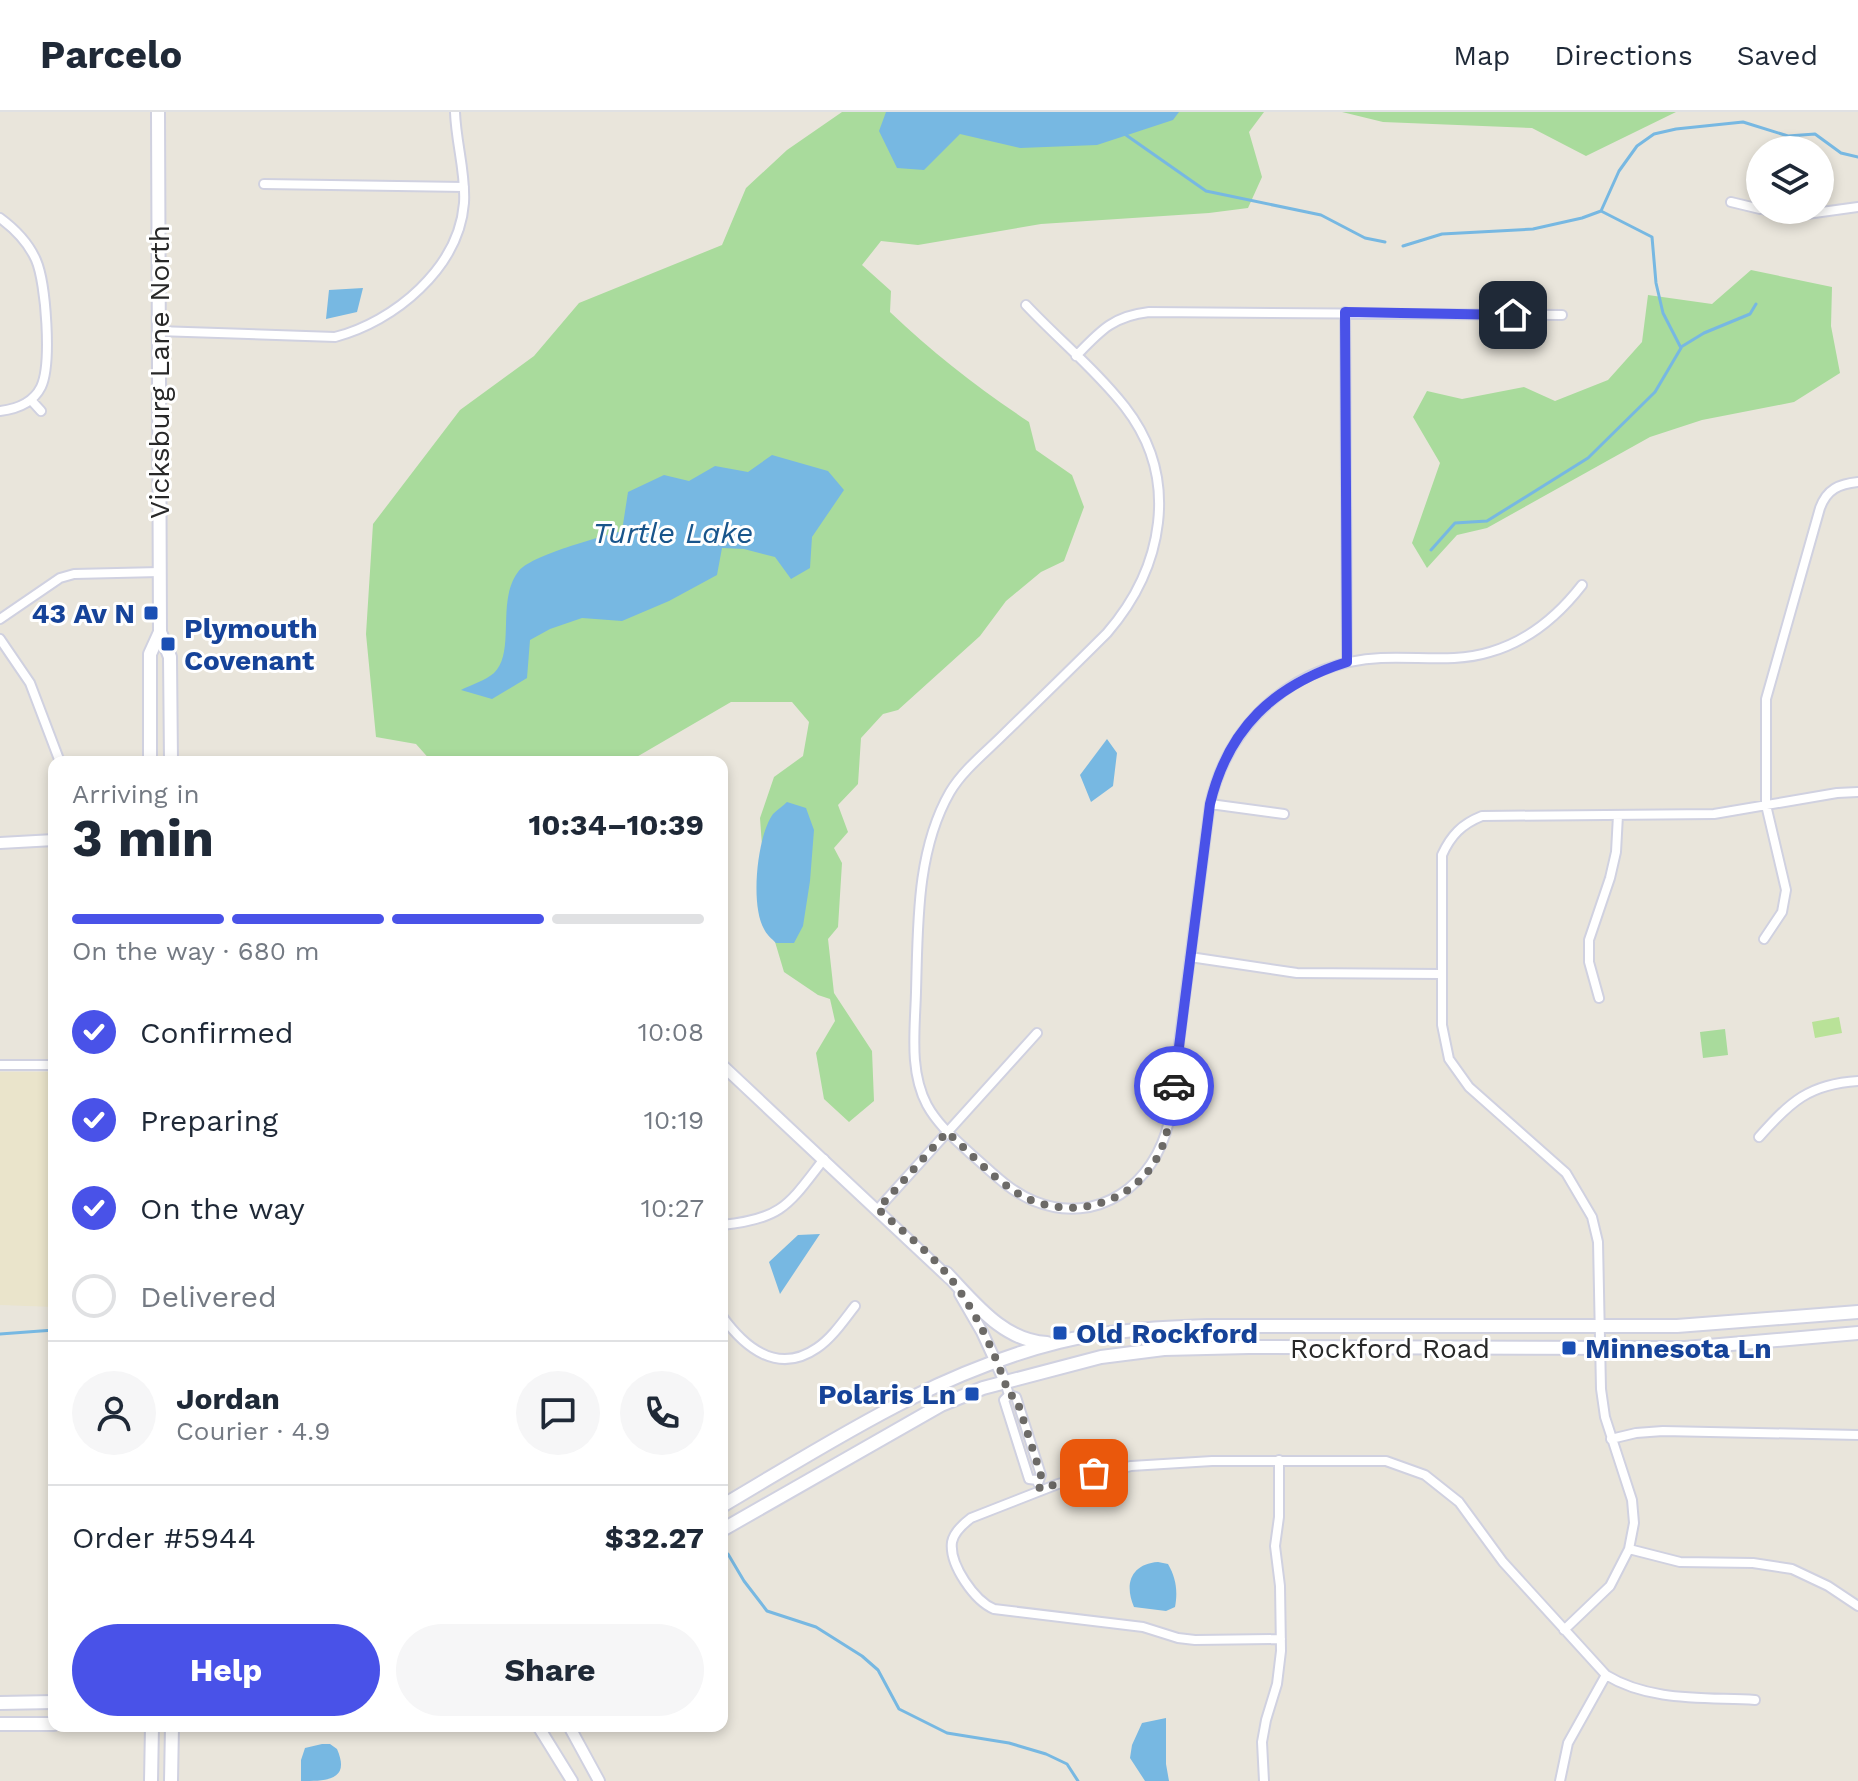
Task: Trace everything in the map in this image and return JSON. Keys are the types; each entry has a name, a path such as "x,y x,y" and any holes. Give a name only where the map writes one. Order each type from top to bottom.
{"main road":[{"name":"Vicksburg Lane North","path":"158,112 160,632 170,657 171,756"},
{"name":"Vicksburg Lane North","path":"150,756 150,654 160,632"},
{"path":"946,1273 1010,1333 1034,1342 1062,1341"},
{"name":"Rockford Road","path":"728,1503 925,1389 995,1361 1062,1341 1153,1328 1732,1323 1796,1315 1858,1312"},
{"name":"Rockford Road","path":"728,1527 941,1405 1005,1382 1101,1357 1164,1349 1685,1348 1858,1333"},
{"path":"0,1703 48,1702"},
{"path":"0,1724 48,1724"},
{"path":"151,1781 152,1732"},
{"path":"171,1781 172,1732"}],"street":[{"path":"157,331 335,337 352,333 410,299 433,276 458,228 464,206 455,112"},
{"path":"264,184 464,187"},
{"path":"1731,202 1746,205"},
{"path":"1834,210 1858,207"},
{"path":"0,218 24,240 42,277 46,366 40,390 31,400 0,411"},
{"path":"1026,305 1117,398 1141,433 1151,458 1159,512 1150,565 1125,613 963,774 952,788 938,820 927,859 918,922 914,1052 919,1087 935,1119 947,1132 1018,1193 1036,1202 1071,1208 1094,1206 1130,1189 1145,1175 1161,1150 1169,1121 1210,804 1223,762 1253,717 1296,682 1347,662 1384,658 1442,658 1490,652 1533,633 1569,602 1582,585"},
{"path":"1345,312 1347,662"},
{"path":"1076,356 1111,323 1135,313 1562,315"},
{"path":"31,400 41,411"},
{"path":"1764,939 1782,912 1786,890 1766,805 1766,699 1824,497 1843,484 1858,482"},
{"path":"0,619 60,578 74,574 160,572"},
{"path":"0,639 30,683 58,756"},
{"path":"1564,1630 1610,1586 1629,1549 1634,1523 1632,1500 1611,1439 1601,1389 1598,1242 1592,1217 1566,1173 1458,1074 1443,1042 1441,869 1448,842 1468,821 1496,814 1714,814 1858,792"},
{"path":"1210,804 1284,814"},
{"path":"1599,998 1589,962 1589,940 1610,878 1618,815"},
{"path":"0,843 48,840"},
{"path":"1190,957 1297,973 1441,974"},
{"path":"878,1209 1037,1033"},
{"path":"0,1065 48,1065"},
{"path":"728,1071 946,1273 966,1302 1009,1395 1016,1397 1041,1475 1038,1485"},
{"path":"1759,1137 1795,1100 1813,1089 1858,1081"},
{"path":"728,1224 779,1211 789,1204 824,1159"},
{"path":"728,1323 754,1351 765,1356 791,1358 804,1356 820,1347 855,1306"},
{"path":"1611,1439 1663,1431 1858,1435"},
{"path":"1264,1781 1262,1742 1277,1684 1281,1639 1280,1586 1275,1546 1279,1517 1279,1460"},
{"path":"1281,1639 1195,1640 1143,1627 994,1609 983,1605 968,1587 953,1554 952,1541 971,1518 1038,1485 1131,1466 1168,1462 1386,1461 1407,1466 1443,1487 1459,1502 1503,1562 1606,1675 1643,1693 1755,1700"},
{"path":"1629,1549 1680,1562 1753,1563 1792,1569 1828,1586 1858,1606"},
{"path":"1560,1781 1568,1743 1606,1675"},
{"path":"542,1732 572,1781"},
{"path":"572,1732 599,1781"}],"shaded area":[{"path":"0,1072 48,1072 48,1307 0,1305"}],"green space":[{"path":"842,112 1264,112 1249,132 1262,177 1248,208 1041,224 918,245 881,241 862,265 891,291 890,312 957,370 1029,422 1036,450 1072,475 1084,507 1064,561 1041,572 1006,601 980,636 898,710 883,714 861,738 858,784 838,805 848,832 834,848 842,863 838,927 828,939 834,993 872,1051 874,1101 849,1122 824,1099 816,1053 835,1021 830,999 818,995 784,972 767,915 760,818 774,777 803,756 809,722 792,702 731,702 638,756 427,756 416,744 376,737 366,634 373,524 460,410 534,356 579,303 722,245 746,188 787,150"},
{"path":"1342,112 1676,112 1586,156 1532,128 1383,122"},
{"path":"1751,270 1832,287 1831,326 1840,373 1794,402 1702,420 1650,437 1487,528 1457,535 1427,568 1412,543 1440,463 1413,417 1427,391 1462,399 1524,387 1555,401 1608,380 1642,342 1648,295 1712,304"},
{"path":"1839,1017 1842,1033 1815,1038 1812,1022"},
{"path":"1725,1029 1728,1055 1703,1058 1700,1032"}],"water":[{"path":"886,112 1179,112 1173,120 1097,145 1020,148 960,134 924,170 897,168 879,131"},
{"path":"363,288 357,312 326,319 329,290"},
{"name":"Turtle Lake","path":"772,455 828,471 844,490 812,537 810,568 791,579 775,557 744,549 722,548 717,575 669,601 622,621 582,618 530,640 527,678 492,699 461,690 491,676 500,664 504,652 508,597 518,572 525,566 567,547 622,531 628,492 664,475 689,481 715,466 748,472"},
{"path":"1107,739 1117,753 1113,786 1091,802 1080,775"},
{"path":"787,802 806,808 814,830 803,926 794,943 776,943 765,931 760,918 757,871 767,824"},
{"path":"820,1234 780,1294 769,1262 798,1235"},
{"path":"1158,1562 1168,1564 1173,1574 1175,1607 1166,1611 1134,1607 1130,1591 1132,1577 1141,1567"},
{"path":"1166,1718 1169,1781 1145,1781 1130,1758 1132,1745 1142,1723"},
{"path":"330,1744 337,1749 341,1768 334,1777 301,1781 301,1760 305,1748"}],"waterway":[{"path":"1403,246 1442,234 1533,229 1601,211 1619,171 1637,146 1654,134 1676,129 1743,122 1788,136 1815,134 1841,153 1858,157"},
{"path":"1126,135 1206,191 1321,215 1365,238 1385,242"},
{"path":"1431,550 1455,523 1487,521 1588,458 1655,392 1681,348 1663,313 1656,283 1652,237 1601,211"},
{"path":"1681,347 1704,333 1750,314 1756,304"},
{"path":"0,1334 48,1330"},
{"path":"728,1554 767,1611 816,1627 862,1656 878,1670 899,1709 947,1733 1009,1743 1046,1754 1067,1764 1078,1781"}],"way so far":[{"path":"1094,1473 1040,1489 1037,1480 1041,1475 1016,1397 1009,1395 966,1302 946,1273 878,1209 947,1132 1002,1181 1036,1202 1074,1208 1094,1206 1113,1199 1130,1189 1157,1159 1165,1141 1174,1086"}],"place":[{"name":"43 Av N","path":"151,613"},
{"name":"Plymouth Covenant","path":"168,644"},
{"name":"Old Rockford","path":"1060,1333"},
{"name":"Minnesota Ln","path":"1569,1348"},
{"name":"Polaris Ln","path":"972,1394"}],"route":[{"path":"1174,1086 1210,804 1223,762 1253,717 1274,698 1296,682 1347,662 1345,312 1513,315"}]}
